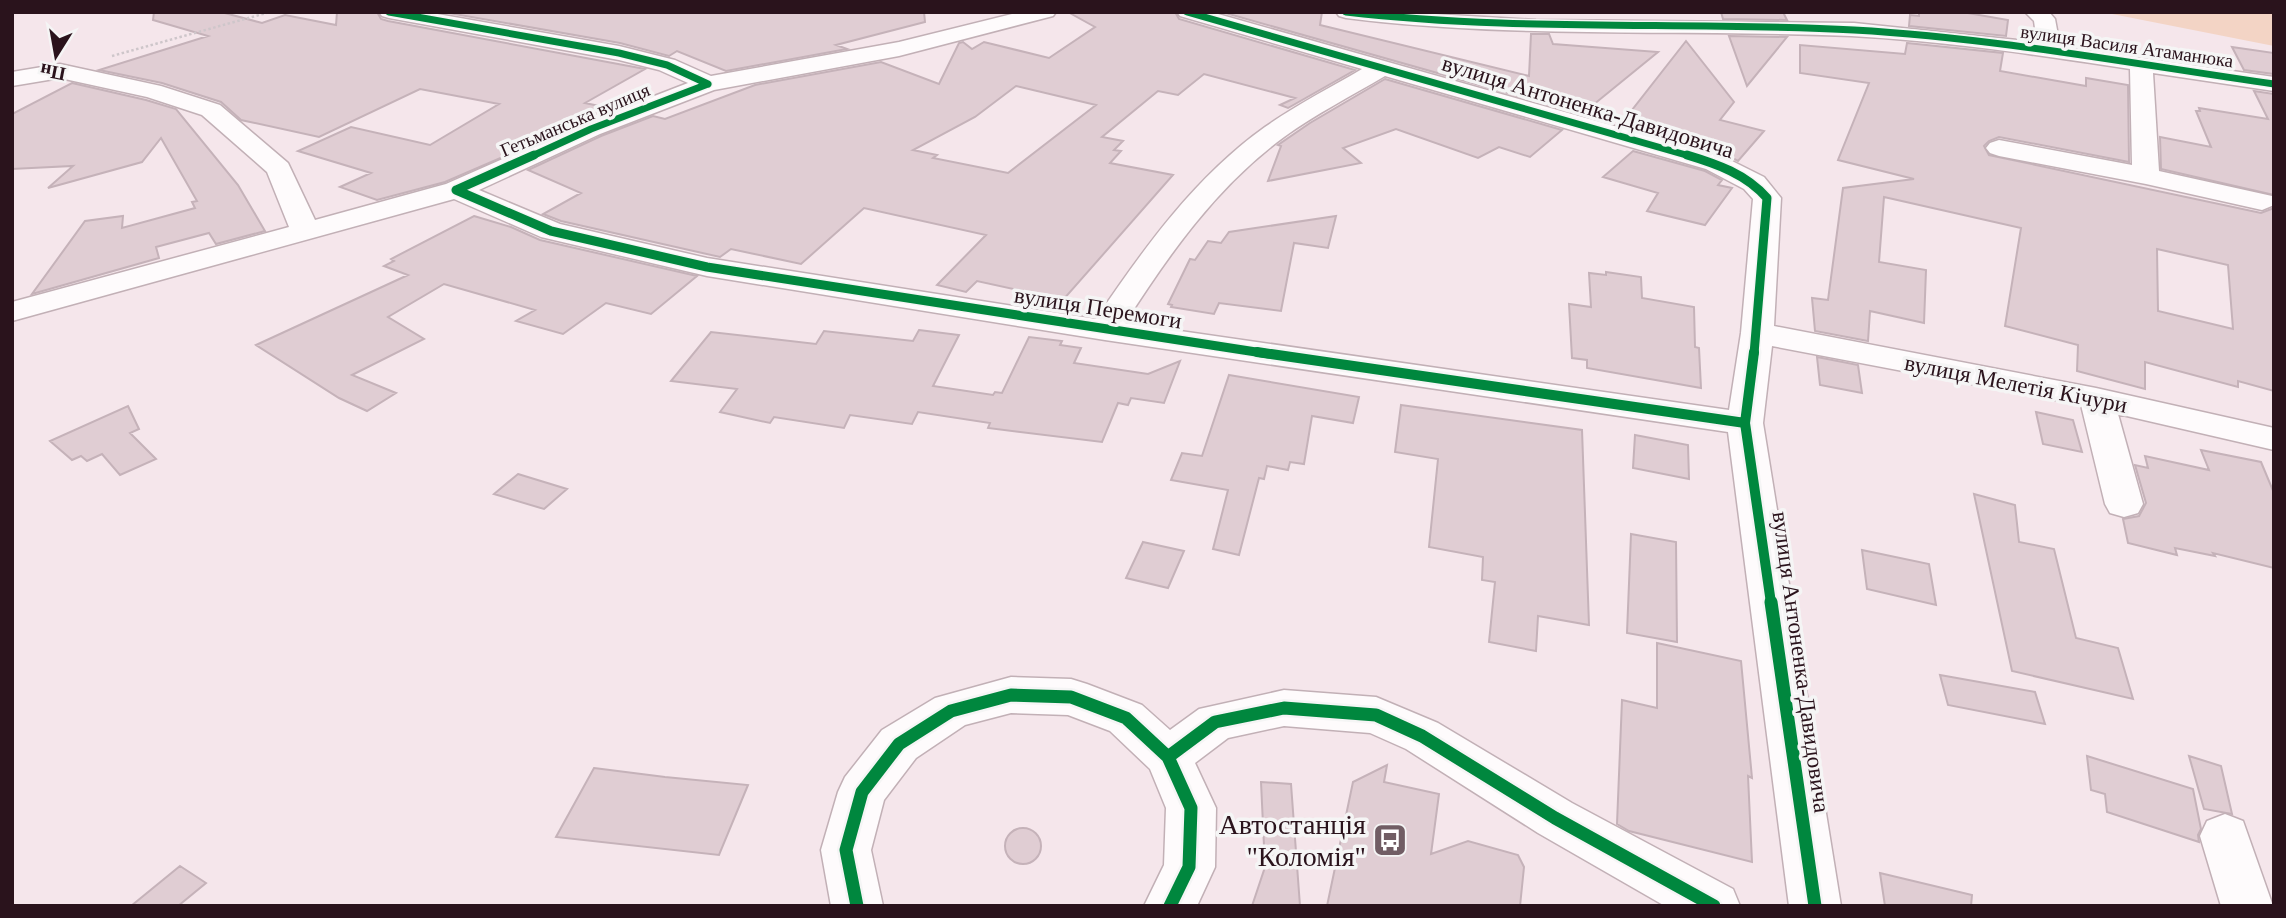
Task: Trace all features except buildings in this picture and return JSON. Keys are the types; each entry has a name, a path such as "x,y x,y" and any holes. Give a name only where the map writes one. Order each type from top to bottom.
{"street":[{"path":"389,12 619,53 667,65 708,84"},
{"name":"Гетьманська вулиця","path":"12,312 456,190 592,129 708,84 899,49 1046,12"},
{"name":"вулиця Антоненка-Давидовича","path":"1187,12 1715,163 1754,183 1768,198 1757,333 1745,423 1815,906"},
{"name":"вулиця Василя Атаманюка","path":"1346,12 1460,24 1770,28 1900,34 2274,85"},
{"path":"1892,12 1900,34"},
{"path":"2035,12 2044,19 2050,53"},
{"path":"492,32 523,17"},
{"path":"2141,65 2146,176"},
{"path":"1105,330 1145,267 1214,186 1289,121 1383,67"},
{"path":"12,79 60,71 153,91 211,110 279,169 304,231"},
{"path":"1999,148 2146,176 2262,202"},
{"name":"вулиця Перемоги","path":"456,190 551,231 707,267 1105,330 1745,423"},
{"name":"вулиця Мелетія Кічури","path":"1757,333 2096,398 2274,439"},
{"path":"2096,398 2124,504"},
{"path":"857,906 846,850 862,792 899,744 951,711 1011,695 1072,697 1126,718 1168,757 1191,808 1189,867 1170,906"},
{"path":"1168,757 1215,722 1284,708 1376,715 1422,736 1556,818 1714,906"},
{"path":"2225,836 2247,906"}],"path":[{"path":"60,71 270,12"}],"shaded area":[{"path":"2102,12 2274,12 2274,46"}],"cycle path":[{"path":"389,12 619,53 667,65 708,84"},
{"path":"1187,12 1715,163 1754,183 1767,198 1757,333 1745,423 1815,906"},
{"path":"1346,12 1472,24 1791,28 1906,34 2011,46 2274,84"},
{"path":"456,190 591,129 708,84"},
{"path":"456,190 551,231 707,267 1105,330 1745,423"},
{"path":"857,906 846,850 862,792 899,744 951,711 1011,695 1071,697 1126,718 1168,757 1191,808 1189,867 1170,906"},
{"path":"1168,757 1215,722 1284,708 1376,715 1422,736 1555,818 1714,906"}],"place":[{"name":"Автостанція \"Коломія\"","path":"1390,840"}]}
